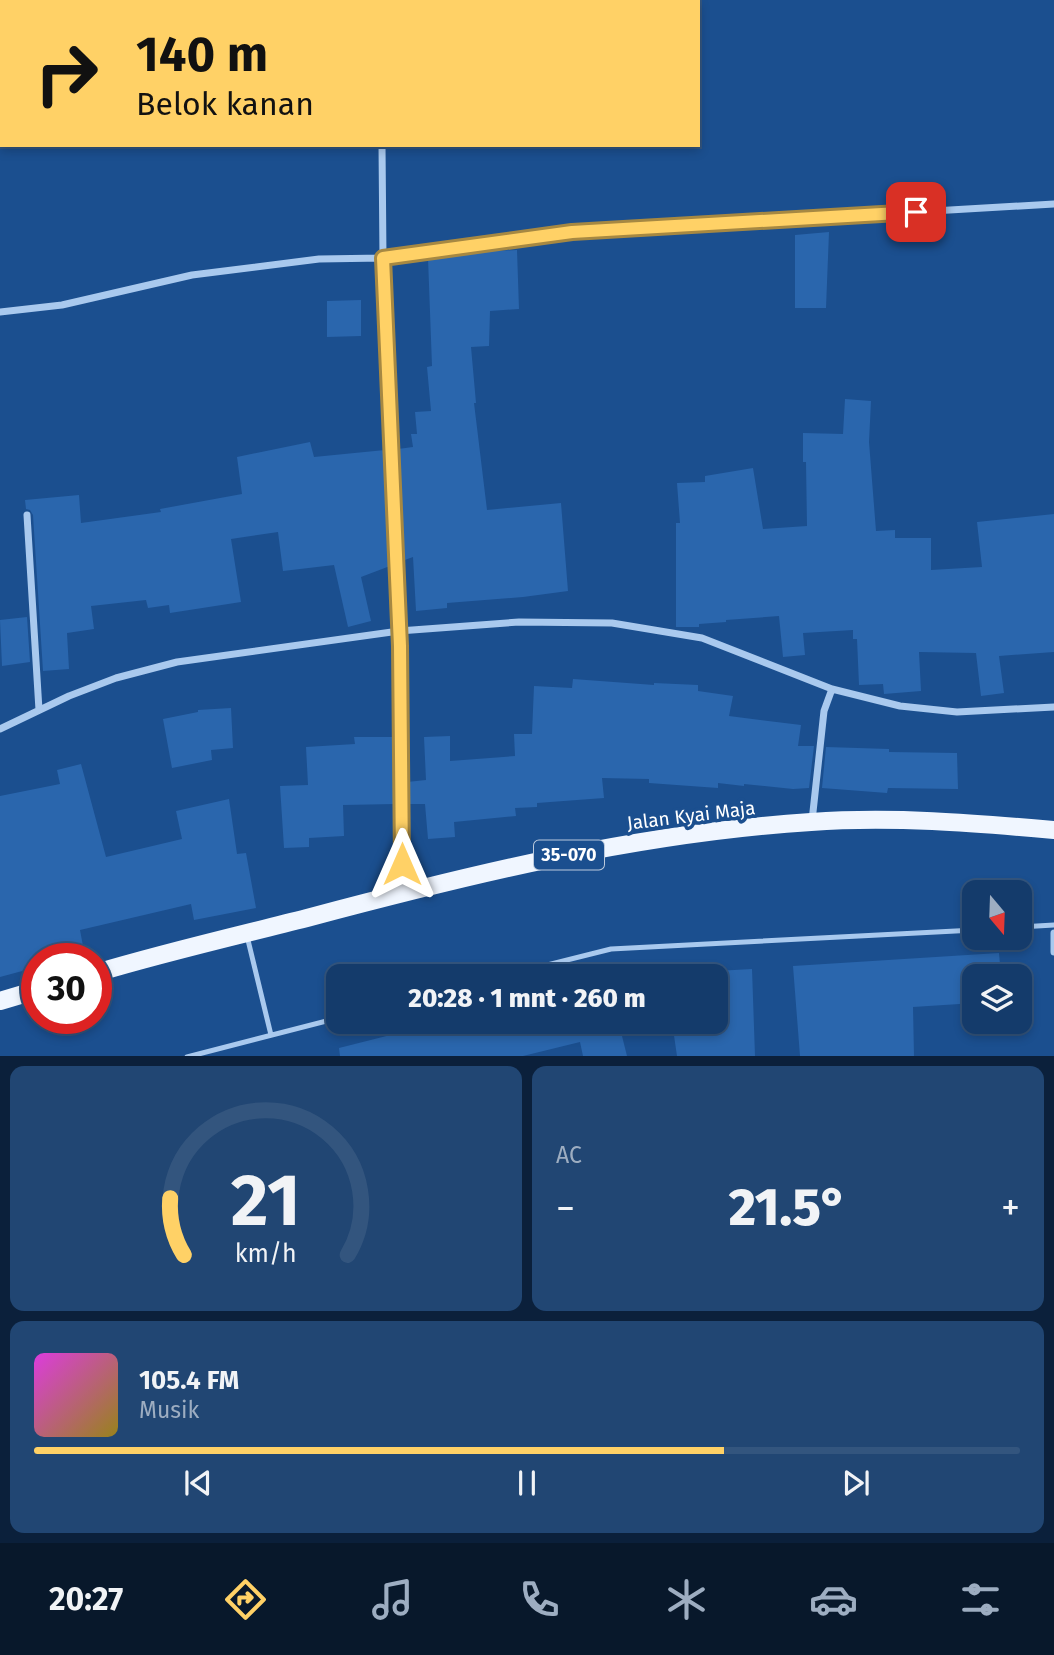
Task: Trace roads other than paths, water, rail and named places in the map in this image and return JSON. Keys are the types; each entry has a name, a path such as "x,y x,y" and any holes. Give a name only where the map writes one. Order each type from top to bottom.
{"main road":[{"name":"Jalan Kyai Maja","path":"112,968 402,892 564,856 679,835 812,822 987,824 1054,830"},
{"path":"0,1000 21,994"}],"street":[{"path":"382,147 383,258 400,646 402,892"},
{"path":"0,313 62,304 192,275 319,259 383,258 572,232 1054,204"},
{"path":"27,515 39,710"},
{"path":"0,729 116,678 177,662 399,631 519,622 612,623 702,638 831,689 900,706 957,712 1054,706"},
{"path":"812,822 824,711 831,689"},
{"path":"1054,933 1054,952"}],"lane":[{"path":"1032,926 1054,925"},
{"path":"551,964 611,949 962,931"},
{"path":"246,933 271,1035"},
{"path":"187,1056 326,1021"}]}
